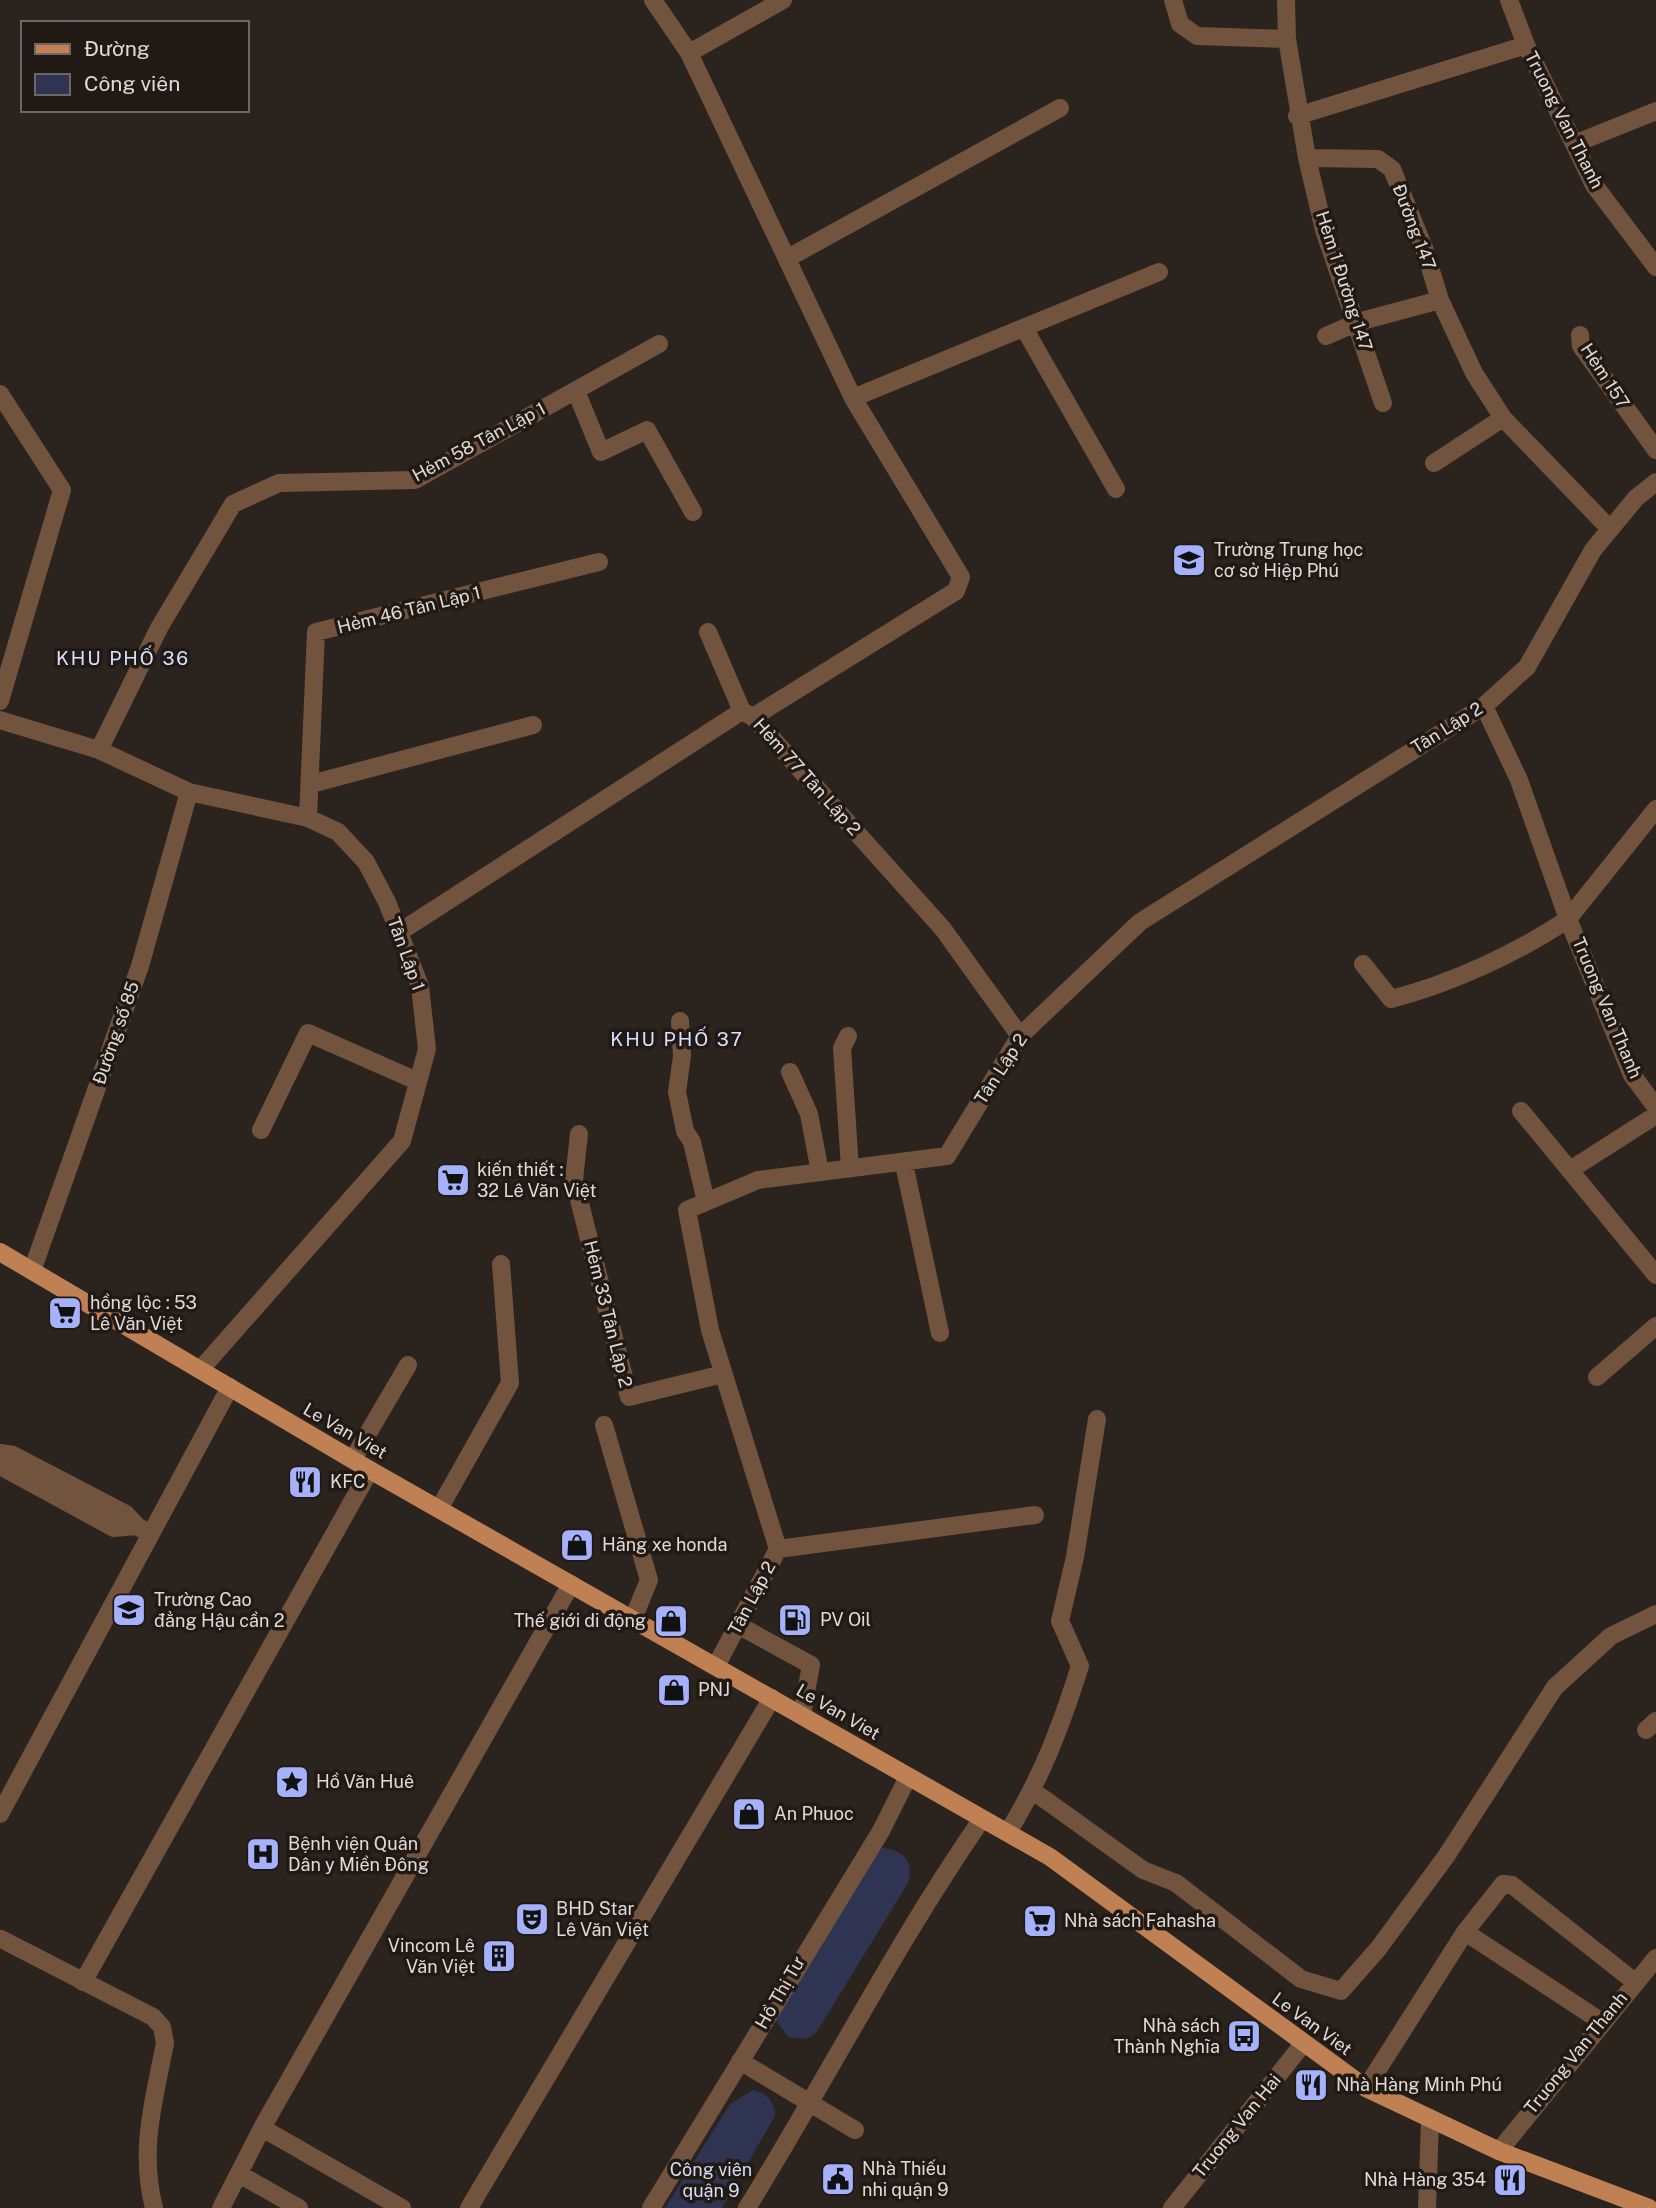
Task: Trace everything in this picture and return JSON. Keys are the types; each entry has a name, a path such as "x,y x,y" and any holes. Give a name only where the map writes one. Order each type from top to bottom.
{"main road":[{"name":"Le Van Viet","path":"0,1252 352,1460 1050,1857 1366,2088 1430,2121 1499,2151 1649,2208"}],"street":[{"path":"653,0 688,53 853,398 961,578 960,586 747,714 708,632"},
{"path":"688,53 783,0"},
{"path":"1173,0 1180,24 1197,36 1287,39"},
{"path":"1286,0 1287,39 1297,116 1307,158"},
{"name":"Truong Van Thanh","path":"1510,0 1526,45 1594,185 1656,267"},
{"path":"1297,116 1526,45"},
{"path":"788,258 1060,108"},
{"path":"1574,144 1656,111"},
{"name":"Đường 147","path":"1307,158 1378,159 1392,169 1424,248 1440,300 1474,373 1503,418 1609,528"},
{"name":"Hẻm 1 Đường 147","path":"1307,158 1324,230 1358,322 1383,404"},
{"path":"853,398 1159,272"},
{"path":"1326,336 1358,322 1440,300"},
{"path":"1024,328 1116,489"},
{"name":"Hẻm 157","path":"1580,335 1581,346 1656,450"},
{"name":"Hẻm 58 Tân Lập 1","path":"99,750 159,628 233,504 279,483 415,480 659,344"},
{"path":"576,391 601,452 647,430 693,512"},
{"path":"0,394 62,490 0,701"},
{"path":"1434,463 1503,418"},
{"name":"Tân Lập 2","path":"716,1666 778,1549 710,1331 687,1210 758,1180 904,1164 947,1156 1020,1036 1140,922 1484,706 1527,667 1593,550 1609,528 1656,482"},
{"name":"Hẻm 46 Tân Lập 1","path":"309,818 316,632 599,562"},
{"path":"1363,964 1391,999 1422,991 1528,943 1568,919 1518,780 1484,706"},
{"name":"Hẻm 77 Tân Lập 2","path":"398,933 747,714 943,929 1020,1036"},
{"name":"Tân Lập 1","path":"0,720 99,750 189,792 309,818 338,832 366,862 387,902 419,986 427,1049 402,1140 200,1370"},
{"path":"311,784 533,725"},
{"name":"Đường số 85","path":"32,1271 140,966 189,792"},
{"name":"Truong Van Thanh","path":"1656,809 1568,919 1632,1075 1656,1107"},
{"path":"680,1021 682,1056 677,1092 685,1131 692,1142 706,1202"},
{"path":"261,1130 308,1033 417,1082"},
{"path":"848,1036 842,1048 850,1168"},
{"path":"790,1072 808,1114 820,1172"},
{"path":"1521,1111 1656,1275"},
{"path":"1570,1170 1656,1115"},
{"name":"Hẻm 33 Tân Lập 2","path":"579,1134 574,1180 629,1398 723,1374"},
{"path":"904,1164 940,1333"},
{"path":"439,1509 510,1383 501,1264"},
{"path":"1597,1377 1656,1326"},
{"path":"352,1460 408,1364"},
{"path":"0,1814 144,1530 230,1387"},
{"path":"1008,1832 1034,1791 1058,1736 1080,1666 1060,1621 1075,1557 1097,1419"},
{"path":"604,1425 649,1580 633,1619"},
{"path":"0,1453 13,1455 118,1509 144,1530"},
{"path":"0,1466 114,1528 144,1530"},
{"path":"83,1982 370,1470"},
{"path":"778,1549 1035,1515"},
{"path":"221,2208 262,2128 571,1584"},
{"path":"1034,1791 1143,1870 1176,1883 1301,1979 1341,1991 1378,1949 1447,1855 1555,1687 1611,1636 1656,1614"},
{"path":"738,1625 811,1665 802,1715"},
{"path":"469,2208 772,1698"},
{"name":"Hồ Thị Tư","path":"651,2208 881,1830 908,1777"},
{"path":"747,2208 811,2104 947,1869 982,1819"},
{"path":"1366,2088 1465,1932 1503,1884 1508,1883 1635,1982"},
{"path":"1465,1932 1602,2022"},
{"path":"1,1938 153,2017 165,2034 146,2148 147,2176 154,2208"},
{"name":"Truong Van Thanh","path":"1499,2151 1656,1958"},
{"name":"Truong Van Hai","path":"1172,2208 1303,2044"},
{"path":"740,2061 855,2130"},
{"path":"1427,2208 1430,2121"},
{"path":"262,2128 402,2208"},
{"path":"239,2174 299,2208"}],"green space":[{"path":"883,1848 906,1858 910,1869 908,1883 816,2033 806,2039 788,2037 775,2019 872,1854"},
{"name":"Công viên quận 9","path":"753,2090 769,2098 775,2116 722,2208 665,2208 730,2104"}],"place":[{"name":"Trường Trung học cơ sở Hiệp Phú","path":"1189,560"},
{"name":"kiến thiết : 32 Lê Văn Việt","path":"453,1180"},
{"name":"hồng lộc : 53 Lê Văn Việt","path":"65,1313"},
{"name":"KFC","path":"305,1482"},
{"name":"Hãng xe honda","path":"577,1545"},
{"name":"Trường Cao đẳng Hậu cần 2","path":"129,1610"},
{"name":"PV Oil","path":"795,1620"},
{"name":"Thế giới di động","path":"671,1621"},
{"name":"PNJ","path":"674,1690"},
{"name":"Hồ Văn Huê","path":"292,1782"},
{"name":"An Phuoc","path":"749,1814"},
{"name":"Bệnh viện Quân Dân y Miền Đông","path":"263,1854"},
{"name":"BHD Star Lê Văn Việt","path":"532,1919"},
{"name":"Nhà sách Fahasha","path":"1040,1921"},
{"name":"Vincom Lê Văn Việt","path":"499,1956"},
{"name":"Nhà sách Thành Nghĩa","path":"1244,2036"},
{"name":"Nhà Hàng Minh Phú","path":"1311,2085"},
{"name":"Nhà Thiếu nhi quận 9","path":"838,2179"},
{"name":"Nhà Hàng 354","path":"1510,2180"}],"district":[{"name":"KHU PHỐ 36","path":"123,658"},
{"name":"KHU PHỐ 37","path":"677,1039"}]}
